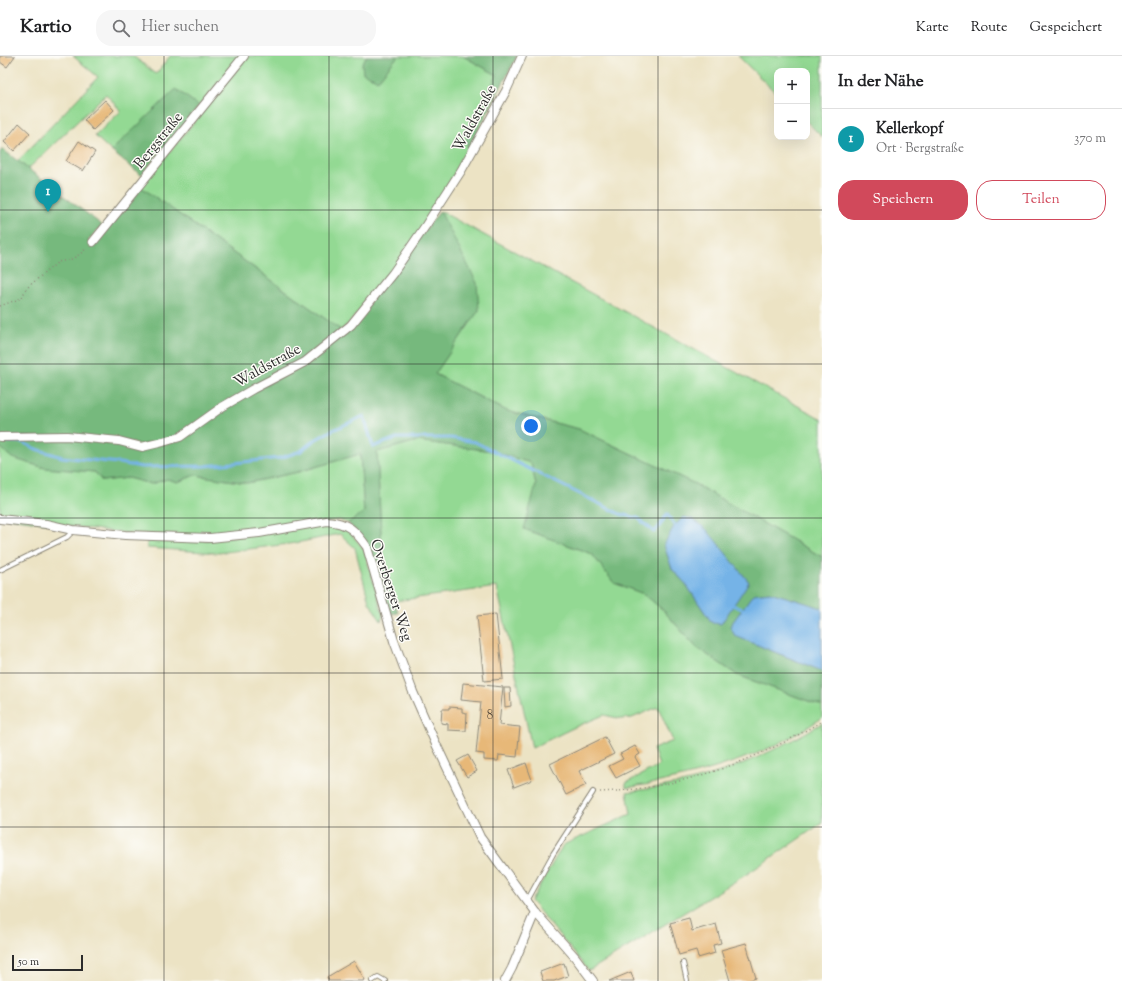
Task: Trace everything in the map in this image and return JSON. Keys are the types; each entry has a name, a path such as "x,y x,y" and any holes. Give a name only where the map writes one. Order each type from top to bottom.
{"street":[{"name":"Bergstraße","path":"93,242 244,56"},
{"name":"Waldstraße","path":"0,437 67,436 119,441 142,447 163,442 180,436 222,407 305,362 351,325 398,267 461,171 506,91 522,56"},
{"name":"Overberger Weg","path":"0,520 46,524 73,530 125,535 210,538 259,533 327,520 338,522 347,526 358,534 367,547 394,641 413,692 480,837 535,912 575,957 593,981"},
{"path":"504,981 512,968 535,912"}],"lane":[{"path":"0,570 67,537 73,530"},
{"path":"527,901 553,854 593,792"},
{"path":"683,963 687,981"},
{"path":"372,981 378,977 385,981"}],"path":[{"path":"0,306 19,299 23,296 25,290 30,285 58,262 80,254 93,242"},
{"path":"593,792 620,791 692,778 733,765 776,747 822,721"}],"green space":[{"path":"73,56 133,56 156,74 170,56 241,56 199,106 176,90 111,151 95,136 121,111 106,94 28,169 18,161 98,77"},
{"path":"248,56 367,56 362,63 378,80 398,56 463,56 497,75 466,135 468,150 425,224 392,271 349,323 341,330 141,187"},
{"path":"367,56 398,56 378,80 363,73 362,63"},
{"path":"463,56 517,56 468,150 466,135 497,75"},
{"path":"738,56 822,56 822,137 810,125 810,68 774,68 774,91"},
{"path":"176,89 199,106 141,175 111,151"},
{"path":"2,149 102,225 88,241 94,246 141,187 341,330 305,361 179,435 142,445 119,440 0,436 0,153"},
{"path":"440,211 822,419 822,557 695,484 579,429 507,411 435,374 479,310"},
{"path":"440,211 477,283 479,310 435,374 507,411 579,429 695,484 822,557 822,608 770,592 754,594 730,626 764,648 822,671 822,706 737,675 696,647 663,610 644,594 614,583 592,554 524,529 536,485 531,463 492,451 417,441 377,452 382,554 398,613 388,614 368,547 348,523 364,512 360,454 298,472 247,483 195,475 178,482 167,479 151,484 128,478 102,481 95,472 45,468 12,458 0,447 0,438 67,437 143,448 164,443 223,408 307,363 352,325","holes":["664,545 733,563 749,582 712,623 685,583 672,569"]},
{"path":"417,441 492,451 531,463 536,485 525,529 592,554 614,583 644,594 663,610 696,647 737,675 822,706 822,718 798,733 756,754 683,777 626,788 626,783 659,765 653,749 673,741 658,707 632,718 622,719 604,715 532,748 497,587 395,601 382,554 377,452"},
{"path":"0,447 12,458 45,468 95,472 102,481 128,478 151,484 167,479 178,482 195,475 247,483 298,472 360,454 364,513 348,523 339,520 209,537 125,533 0,517"},
{"path":"327,523 346,528 364,549 383,615 381,621 369,602 355,548 340,534 296,543 218,553 147,548 147,539 208,540"},
{"path":"822,723 822,823 747,874 589,971 531,901 563,845 631,814 627,792 682,783 742,764 791,741"}],"water":[{"path":"684,517 693,519 707,530 749,582 721,624 712,623 685,583 672,569 664,545 674,526"},
{"path":"770,592 822,608 822,671 735,636 730,626 753,594"}],"building":[{"path":"0,56 15,56 7,67 0,62"},
{"path":"105,100 114,110 93,130 84,120"},
{"path":"19,123 30,133 14,151 4,142"},
{"path":"79,141 95,152 83,171 66,161"},
{"path":"496,614 503,679 484,681 477,616"},
{"path":"463,683 503,687 499,725 520,727 517,757 499,755 498,761 484,760 484,754 476,753 481,702 461,700"},
{"path":"504,688 510,688 511,706 505,707"},
{"path":"449,707 462,708 462,712 467,713 466,731 448,730 448,724 441,723 442,709 449,709"},
{"path":"605,737 614,754 579,771 586,785 566,795 550,764"},
{"path":"635,746 640,754 635,757 640,766 616,778 609,766 623,759 620,754"},
{"path":"468,755 477,771 467,777 457,761"},
{"path":"526,763 532,780 514,787 508,770"},
{"path":"689,918 692,931 716,924 721,943 713,945 715,953 698,958 696,950 679,955 670,923"},
{"path":"746,943 756,978 747,981 730,981 721,950"},
{"path":"354,961 365,980 329,981 327,977"},
{"path":"564,963 568,976 554,981 543,981 540,972"},
{"path":"631,972 634,981 609,981"}],"waterway":[{"path":"4,441 22,442 36,449 62,457 142,467 205,466 280,458 301,451 313,441 329,432 364,416 373,447 397,438 451,438 475,442 620,514 638,518 654,532 667,514 677,528"},
{"path":"730,604 745,610"}],"place":[{"name":"Kellerkopf","path":"48,212"}]}
